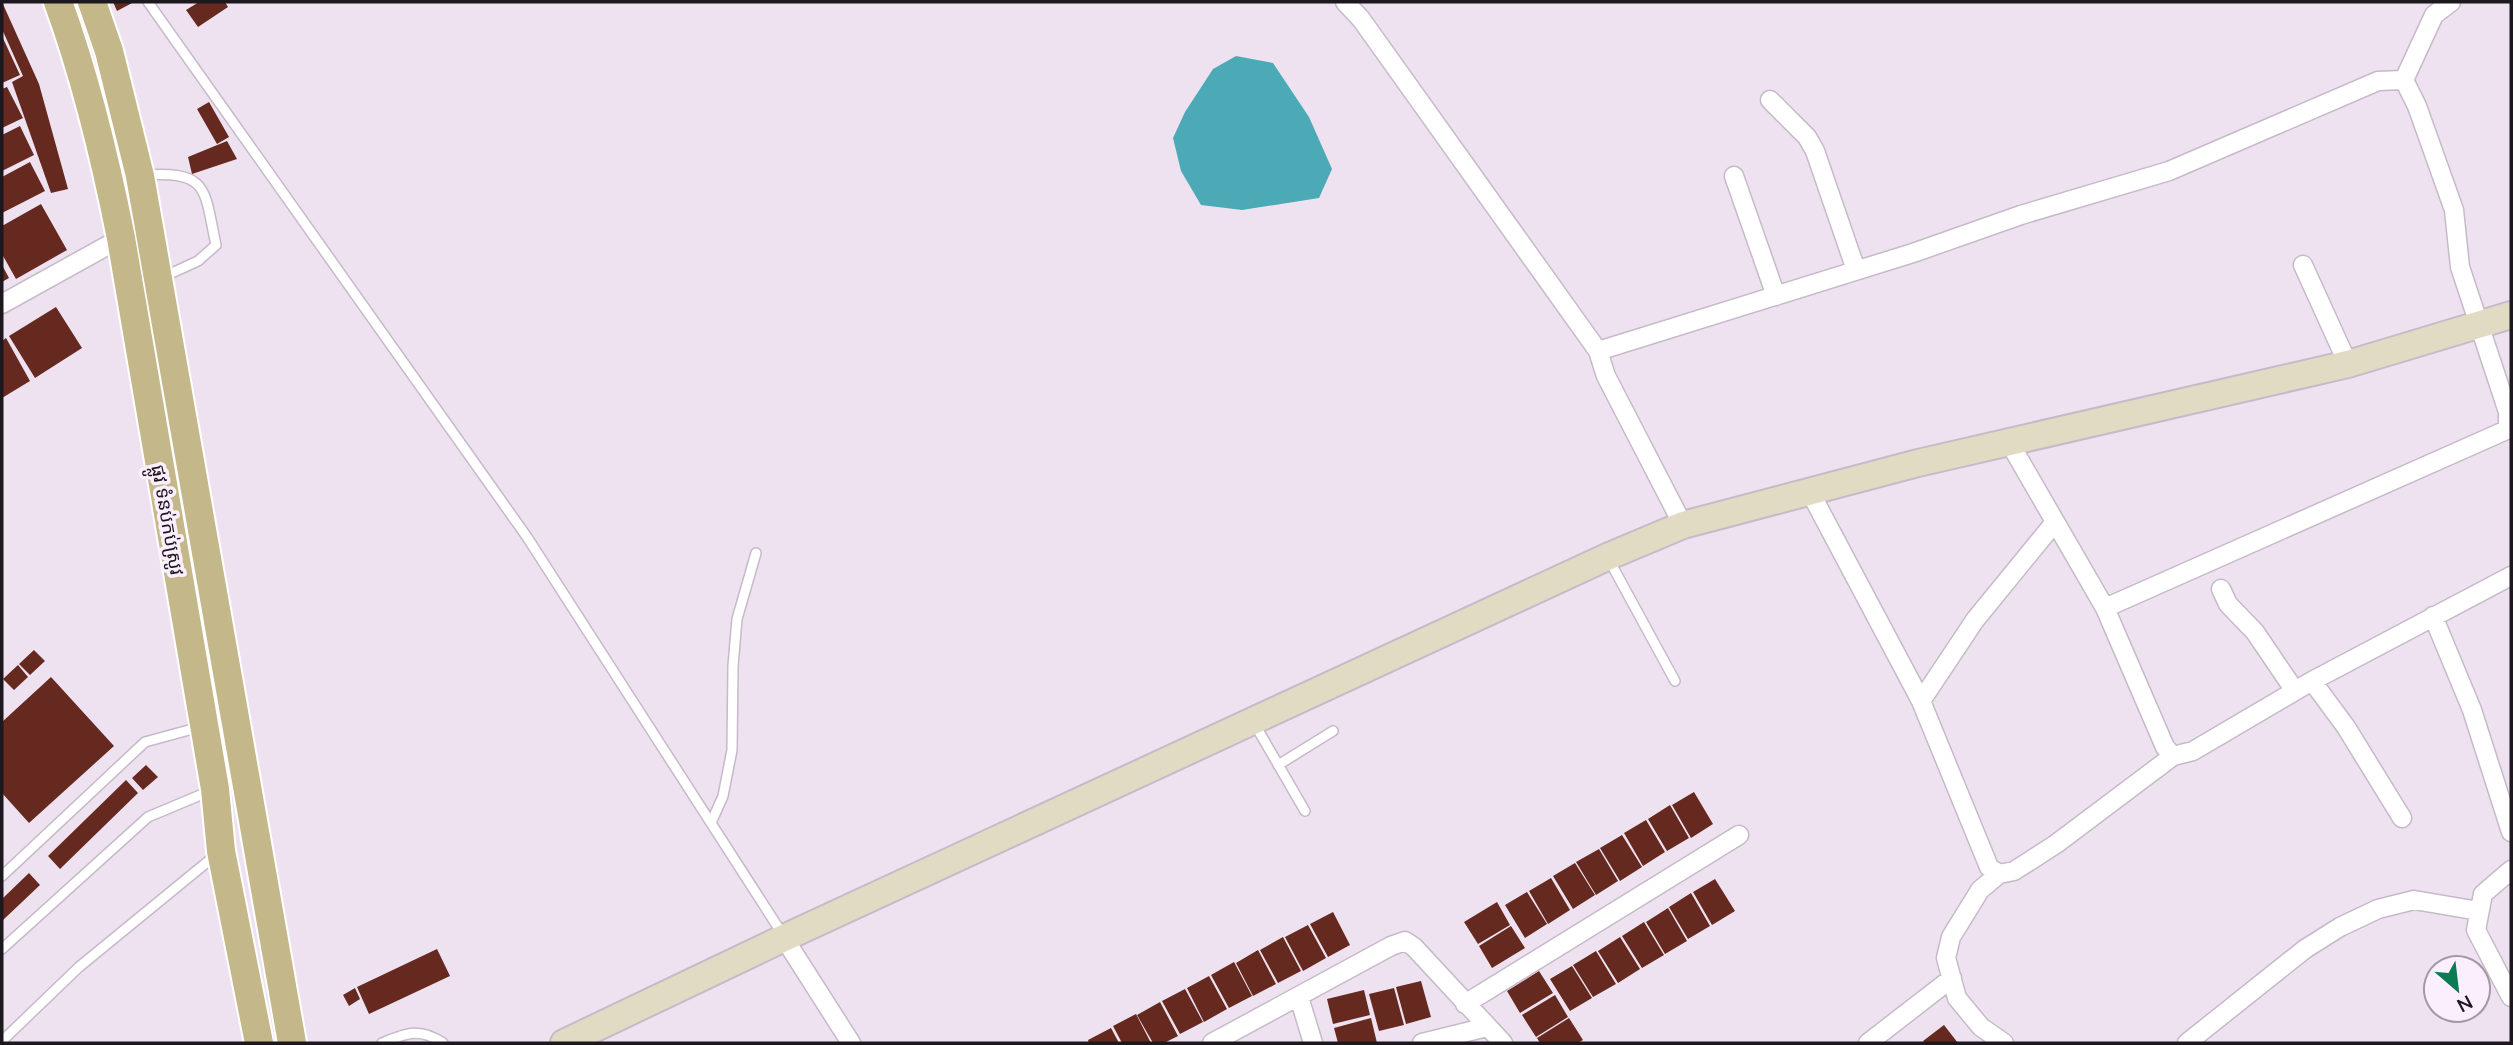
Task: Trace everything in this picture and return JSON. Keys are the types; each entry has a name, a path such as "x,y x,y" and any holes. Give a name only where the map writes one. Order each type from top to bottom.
{"main road":[{"name":"ផ្លូវ ទំនប់កប់ស្រូវ","path":"58,2 80,66 121,237 215,789 221,851 259,1043"},
{"name":"ផ្លូវ ទំនប់កប់ស្រូវ","path":"92,2 109,51 140,176 292,1043"},
{"path":"564,1043 1607,556 1683,524 2009,442 2348,365 2511,315"},
{"path":"287,1016 307,1043"}],"street":[{"path":"1345,2 1361,19 1598,351 1606,376 1683,524"},
{"path":"2404,80 2434,15 2449,2"},
{"path":"1598,351 1776,296 2021,215 2169,171 2378,81 2404,80"},
{"path":"2105,608 2510,429 2508,412 2460,267 2454,209 2417,107 2404,80"},
{"path":"1770,100 1807,137 1815,151 1856,270"},
{"path":"1734,176 1776,296"},
{"path":"2,304 121,237"},
{"path":"2303,265 2348,365"},
{"path":"2009,442 2105,608 2165,747 2173,756"},
{"path":"1810,492 1921,701 1989,867 1998,874"},
{"path":"1921,701 1975,620 2055,522"},
{"path":"2004,1043 1981,1027 1957,998 1946,958 1951,937 1980,891 1998,874 2014,871 2056,845 2173,756 2193,751 2312,681 2511,576"},
{"path":"2221,589 2228,604 2255,632 2295,691"},
{"path":"2433,616 2472,710 2511,832"},
{"path":"2312,681 2346,727 2402,818"},
{"path":"1465,1004 1739,835"},
{"path":"2511,870 2483,894 2476,930 2511,997"},
{"path":"2188,1043 2305,949 2340,927 2378,909 2414,900 2479,911"},
{"path":"784,938 851,1043"},
{"path":"1212,1043 1391,946 1405,941 1414,947 1503,1043"},
{"path":"1868,1043 1952,978"},
{"path":"1299,997 1313,1043"},
{"path":"1422,1043 1487,1027"}],"lane":[{"path":"148,2 527,537 784,938"},
{"path":"140,176 172,173 191,178 205,193 216,245 198,261 158,279"},
{"path":"711,823 723,796 732,750 733,666 737,619 757,553"},
{"path":"1607,556 1675,681"},
{"path":"1253,722 1305,811"},
{"path":"2,876 145,742 204,726"},
{"path":"1278,765 1333,731"},
{"path":"2,949 148,817 215,789"},
{"path":"2,1041 79,967 221,851"},
{"path":"382,1043 407,1033 430,1034 443,1043"}],"water":[{"path":"1236,56 1273,63 1309,117 1332,169 1319,198 1242,210 1201,205 1181,171 1173,138 1185,112 1213,69"}],"building":[{"path":"2,2 39,84 68,189 51,193 12,82 23,76 2,29"},
{"path":"113,2 134,2 117,11"},
{"path":"199,2 225,2 228,7 198,27 186,10"},
{"path":"2,36 20,75 2,83"},
{"path":"7,87 23,118 2,128 2,89"},
{"path":"209,102 229,137 217,144 197,109"},
{"path":"20,126 34,155 2,171 2,135"},
{"path":"227,141 237,159 192,174 188,157"},
{"path":"30,162 45,191 2,213 2,177"},
{"path":"41,204 67,250 16,279 2,254 2,226"},
{"path":"2,265 9,278 2,282"},
{"path":"56,307 82,348 35,378 9,336"},
{"path":"6,338 30,381 2,398 2,341"},
{"path":"34,650 45,661 30,675 19,664"},
{"path":"18,665 28,677 14,690 3,679"},
{"path":"51,677 114,746 29,823 2,793 2,722"},
{"path":"146,765 158,777 143,790 132,778"},
{"path":"126,780 138,793 60,869 48,856"},
{"path":"1694,792 1713,824 1691,838 1672,805"},
{"path":"1670,805 1689,838 1667,851 1648,819"},
{"path":"1646,820 1665,852 1643,866 1624,833"},
{"path":"1622,835 1642,867 1620,881 1600,848"},
{"path":"1599,849 1618,881 1596,895 1576,862"},
{"path":"1575,863 1595,895 1573,909 1553,876"},
{"path":"29,873 40,885 2,921 2,899"},
{"path":"1551,878 1570,910 1548,924 1529,891"},
{"path":"1715,879 1735,911 1712,925 1693,892"},
{"path":"1527,892 1547,924 1525,938 1505,905"},
{"path":"1691,893 1710,926 1688,939 1669,907"},
{"path":"1497,902 1510,925 1478,944 1464,922"},
{"path":"1668,908 1687,941 1665,954 1646,922"},
{"path":"1333,912 1350,945 1328,957 1310,924"},
{"path":"1644,922 1664,955 1642,968 1622,936"},
{"path":"1308,925 1326,958 1303,971 1285,937"},
{"path":"1511,926 1525,948 1492,968 1479,946"},
{"path":"1283,937 1301,971 1278,983 1260,950"},
{"path":"1620,937 1640,969 1618,983 1598,951"},
{"path":"437,949 450,976 369,1014 357,987"},
{"path":"1258,950 1276,984 1253,996 1236,963"},
{"path":"1596,951 1616,984 1593,997 1573,965"},
{"path":"1234,962 1252,996 1229,1008 1211,975"},
{"path":"1572,966 1592,998 1570,1011 1550,979"},
{"path":"1539,971 1553,993 1520,1013 1507,991"},
{"path":"1209,976 1227,1009 1204,1022 1187,988"},
{"path":"1421,981 1431,1017 1406,1024 1396,987"},
{"path":"355,988 360,999 349,1006 343,995"},
{"path":"1394,988 1404,1025 1379,1031 1369,994"},
{"path":"1185,989 1203,1022 1180,1034 1162,1001"},
{"path":"1364,990 1370,1015 1333,1024 1327,999"},
{"path":"1555,995 1568,1017 1536,1037 1522,1015"},
{"path":"1160,1002 1178,1036 1164,1043 1153,1043 1137,1015"},
{"path":"1136,1014 1151,1043 1122,1043 1113,1026"},
{"path":"1371,1018 1377,1043 1338,1043 1334,1028"},
{"path":"1569,1018 1583,1040 1578,1043 1540,1043 1537,1038"},
{"path":"1944,1025 1958,1043 1923,1041"},
{"path":"1111,1028 1119,1043 1089,1043 1088,1040"}]}
